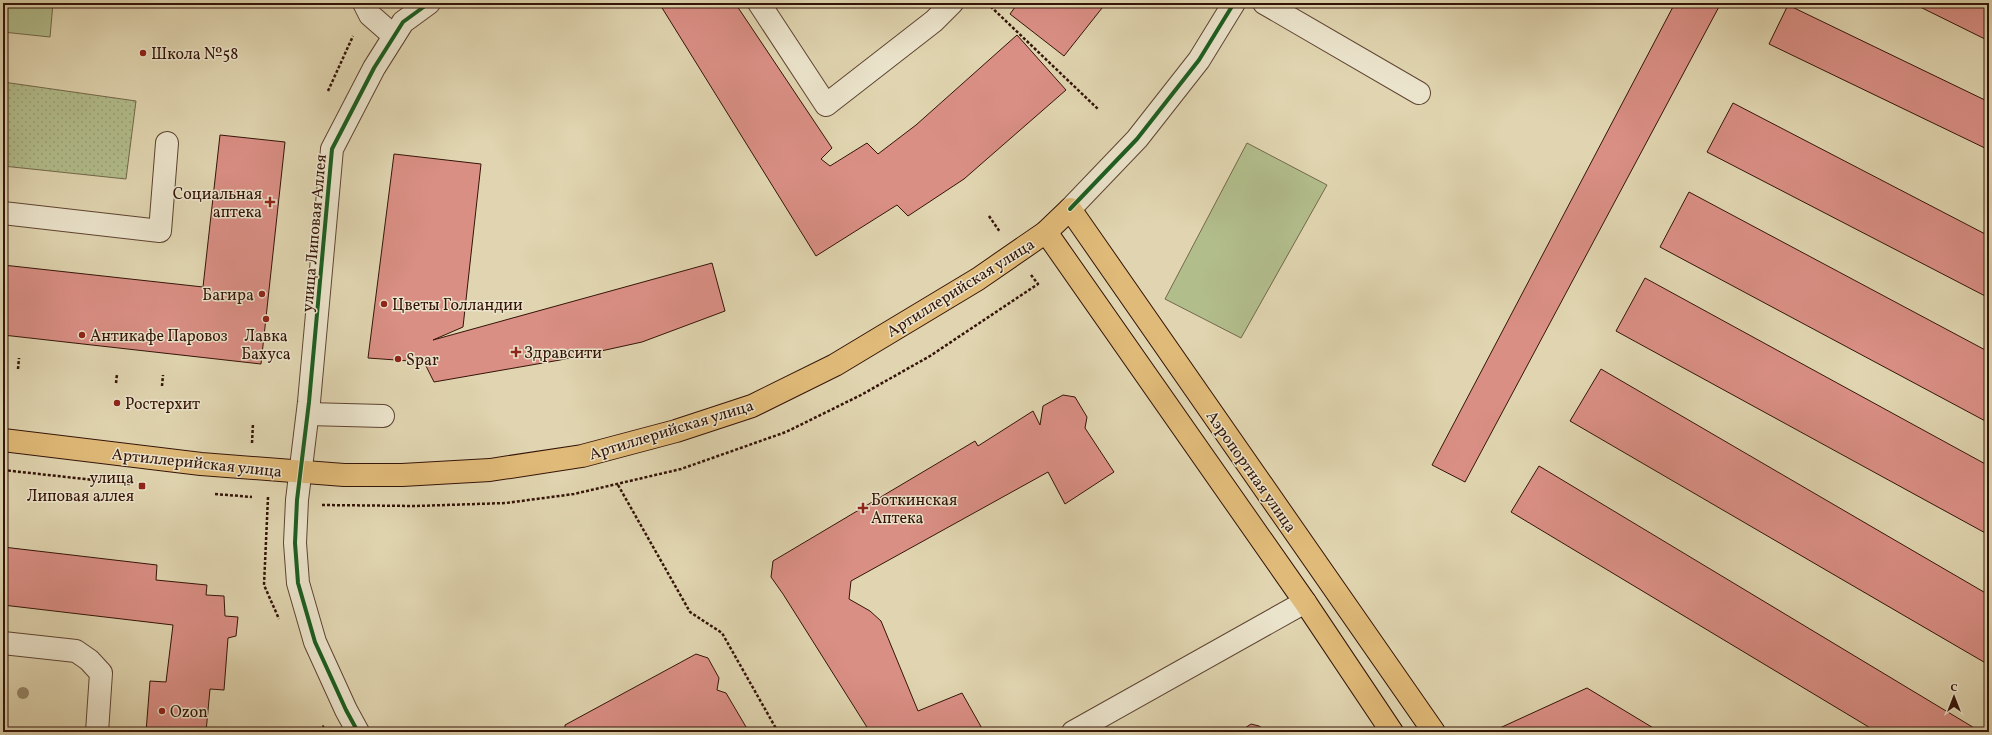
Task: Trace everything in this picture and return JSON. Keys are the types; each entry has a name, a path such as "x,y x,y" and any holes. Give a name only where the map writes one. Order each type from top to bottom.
{"main road":[{"name":"Артиллерийская улица","path":"3,440 201,464 344,475 402,475 490,470 582,456 676,431 752,406 835,364 978,279 1046,232 1070,209"},
{"name":"Аэропортная улица","path":"1070,209 1434,732"},
{"name":"Аэропортная улица","path":"1046,232 1305,602 1392,732"}],"street":[{"name":"улица Липовая Аллея","path":"358,732 346,710 315,642 298,583 295,543 300,472 308,414 332,149 374,68 402,22 429,3"},
{"path":"759,3 826,105 934,21 952,3"},
{"name":"Артиллерийская улица","path":"1070,209 1107,173 1142,133 1199,60 1234,3"},
{"path":"1264,3 1419,93"},
{"path":"367,9 394,36"},
{"path":"3,213 160,231 167,144"},
{"path":"308,414 383,416"},
{"path":"1072,732 1305,602"},
{"path":"3,644 76,652 90,660 101,673 97,732"}],"path":[{"path":"987,3 1099,110"},
{"path":"328,91 358,24 367,9"},
{"path":"18,369 19,358"},
{"path":"116,383 117,374"},
{"path":"162,386 163,375"},
{"path":"618,485 690,612 722,633 778,732"}],"green space":[{"path":"3,3 53,3 50,37 3,32"},
{"path":"3,82 136,101 126,179 3,166"},
{"path":"1247,143 1327,185 1241,338 1165,299"}],"building":[{"path":"659,3 735,3 832,148 821,159 830,166 867,143 878,154 916,125 1017,35 1066,90 964,179 908,216 897,205 816,256"},
{"path":"1018,3 1106,3 1064,56 1010,14"},
{"path":"1675,3 1721,3 1465,482 1432,465"},
{"path":"1912,3 1985,3 1989,5 1989,41"},
{"path":"1788,5 1989,102 1989,150 1769,44"},
{"path":"1733,103 1989,236 1989,298 1707,152"},
{"path":"220,135 285,142 261,364 3,335 3,265 203,287"},
{"path":"394,154 481,164 463,327 433,340 712,263 725,311 642,342 560,360 434,382 424,362 368,358"},
{"path":"1689,192 1989,352 1989,423 1660,247"},
{"path":"1645,278 1989,466 1989,535 1616,331"},
{"path":"1601,369 1989,595 1989,665 1570,421"},
{"path":"1063,395 1075,397 1087,417 1085,428 1114,472 1065,504 1048,472 851,581 849,599 870,611 881,621 918,711 962,693 984,732 870,732 771,577 773,561 975,441 978,446 1033,411 1040,425 1043,406"},
{"path":"1539,466 1981,732 1877,732 1511,512"},
{"path":"3,547 157,565 156,580 207,585 206,595 224,596 225,616 238,617 236,636 228,638 224,690 210,689 206,732 146,732 150,681 166,682 173,625 3,605"},
{"path":"696,654 708,658 719,678 717,690 726,693 749,732 565,732 565,725"},
{"path":"1587,688 1660,732 1491,732"},
{"path":"1251,724 1259,726 1268,732 1239,732"}],"cycle path":[{"path":"358,732 346,710 315,642 298,583 295,543 297,500 309,402 332,149 374,68 403,22 429,3"},
{"path":"1070,209 1137,139 1199,60 1234,3"}],"place":[{"name":"Школа №58","path":"143,53"},
{"name":"Социальная аптека","path":"270,202"},
{"name":"Багира","path":"262,294"},
{"name":"Цветы Голландии","path":"384,304"},
{"name":"Лавка Бахуса","path":"266,319"},
{"name":"Антикафе Паровоз","path":"82,335"},
{"name":"Здравсити","path":"516,352"},
{"name":"Spar","path":"398,359"},
{"name":"Ростерхит","path":"117,403"},
{"name":"улица Липовая аллея","path":"142,486"},
{"name":"Боткинская Аптека","path":"863,508"},
{"name":"Ozon","path":"162,711"}]}
